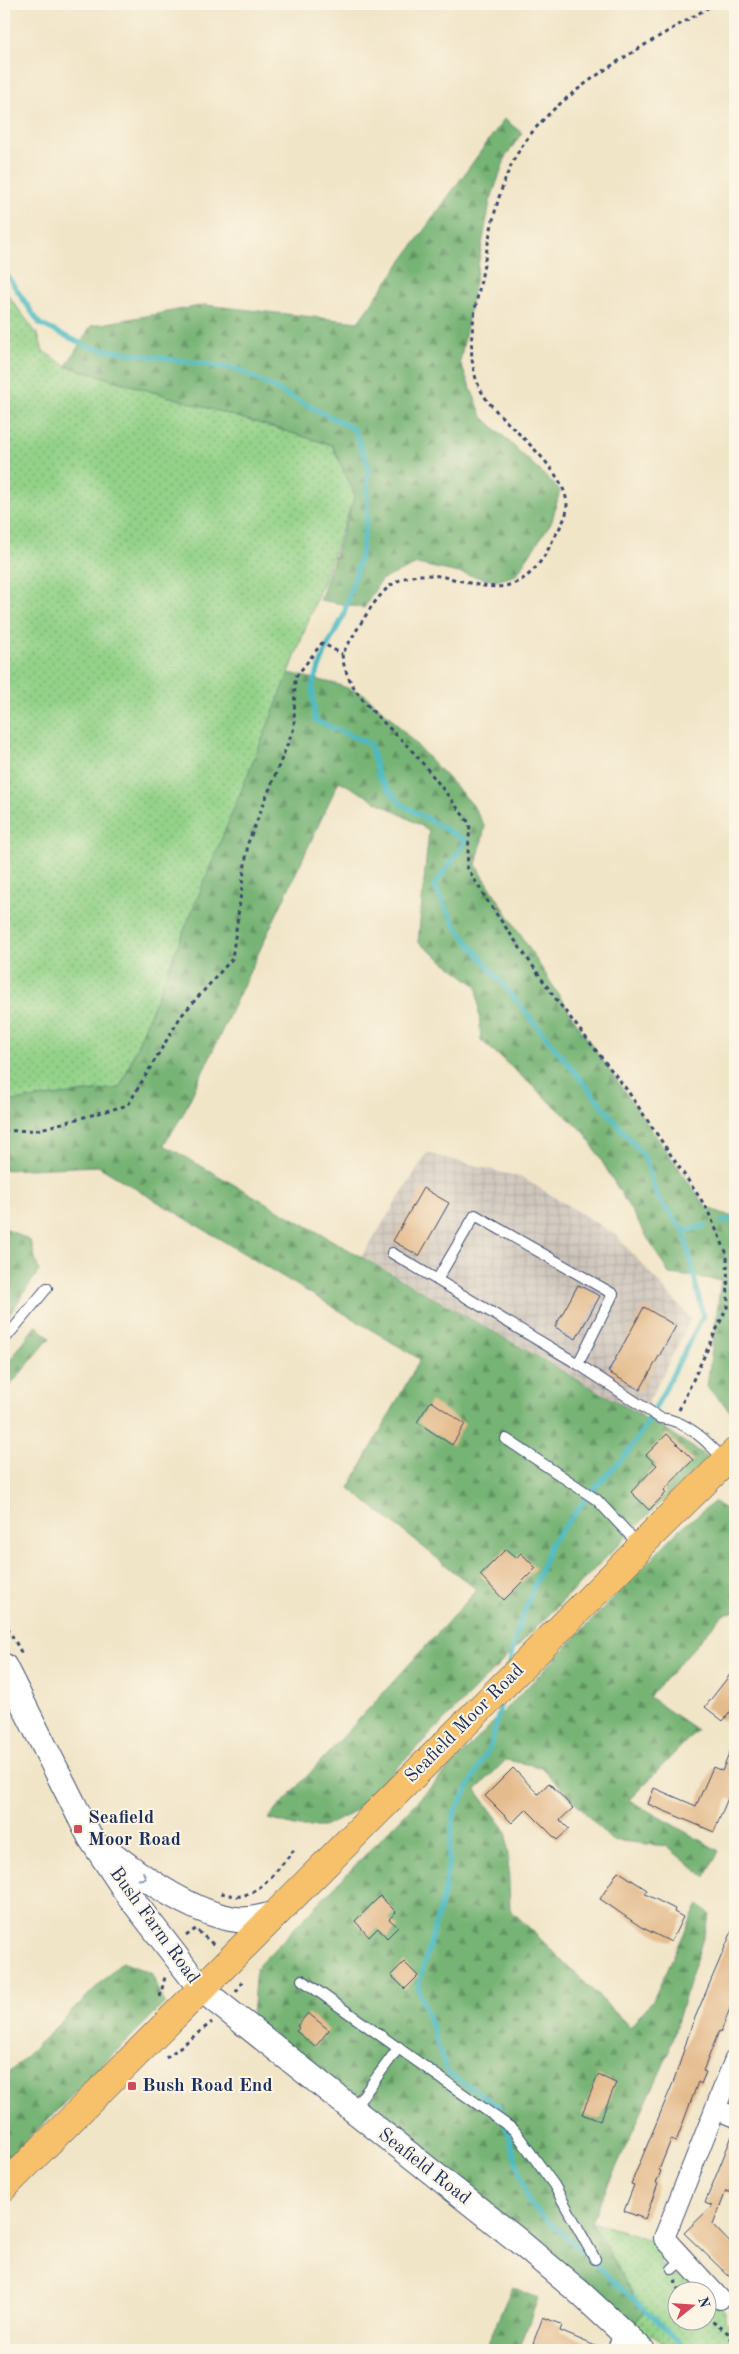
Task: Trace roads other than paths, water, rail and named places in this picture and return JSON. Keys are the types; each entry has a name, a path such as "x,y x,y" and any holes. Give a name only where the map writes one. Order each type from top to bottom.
{"main road":[{"name":"Seafield Moor Road","path":"4,2188 640,1546 731,1457"}],"street":[{"name":"Bush Farm Road","path":"14,1664 90,1837 127,1893 201,1989"},
{"name":"Bush Farm Road","path":"90,1837 141,1876 193,1905 242,1920 276,1914"},
{"name":"Seafield Road","path":"201,1989 352,2111 516,2239 628,2345"},
{"path":"720,2299 677,2264 664,2238 735,2059"},
{"path":"715,2109 735,2117"}],"lane":[{"path":"437,1280 475,1215 613,1294 578,1364"},
{"path":"392,1253 578,1364 653,1414 675,1419 731,1457"},
{"path":"4,1340 47,1288"},
{"path":"506,1439 597,1500 640,1546"},
{"path":"302,1980 514,2130 554,2185 596,2259"},
{"path":"352,2111 399,2047"}],"waterway":[{"path":"4,271 40,324 89,347 237,369 354,429 368,465 367,517 360,558 343,617 328,645 312,686 315,720 370,744 379,778 401,804 466,841 434,886 457,928 645,1158 657,1197 684,1231 703,1316 648,1422 629,1451 600,1482 551,1543 517,1631 509,1665"},
{"path":"722,1222 735,1219"},
{"path":"684,1231 705,1226"},
{"path":"501,1703 491,1745 454,1814 445,1889 418,1987 447,2072 500,2107 529,2203 688,2350"}],"place":[{"name":"Seafield Moor Road","path":"78,1829"},
{"name":"Bush Road End","path":"132,2086"}]}
